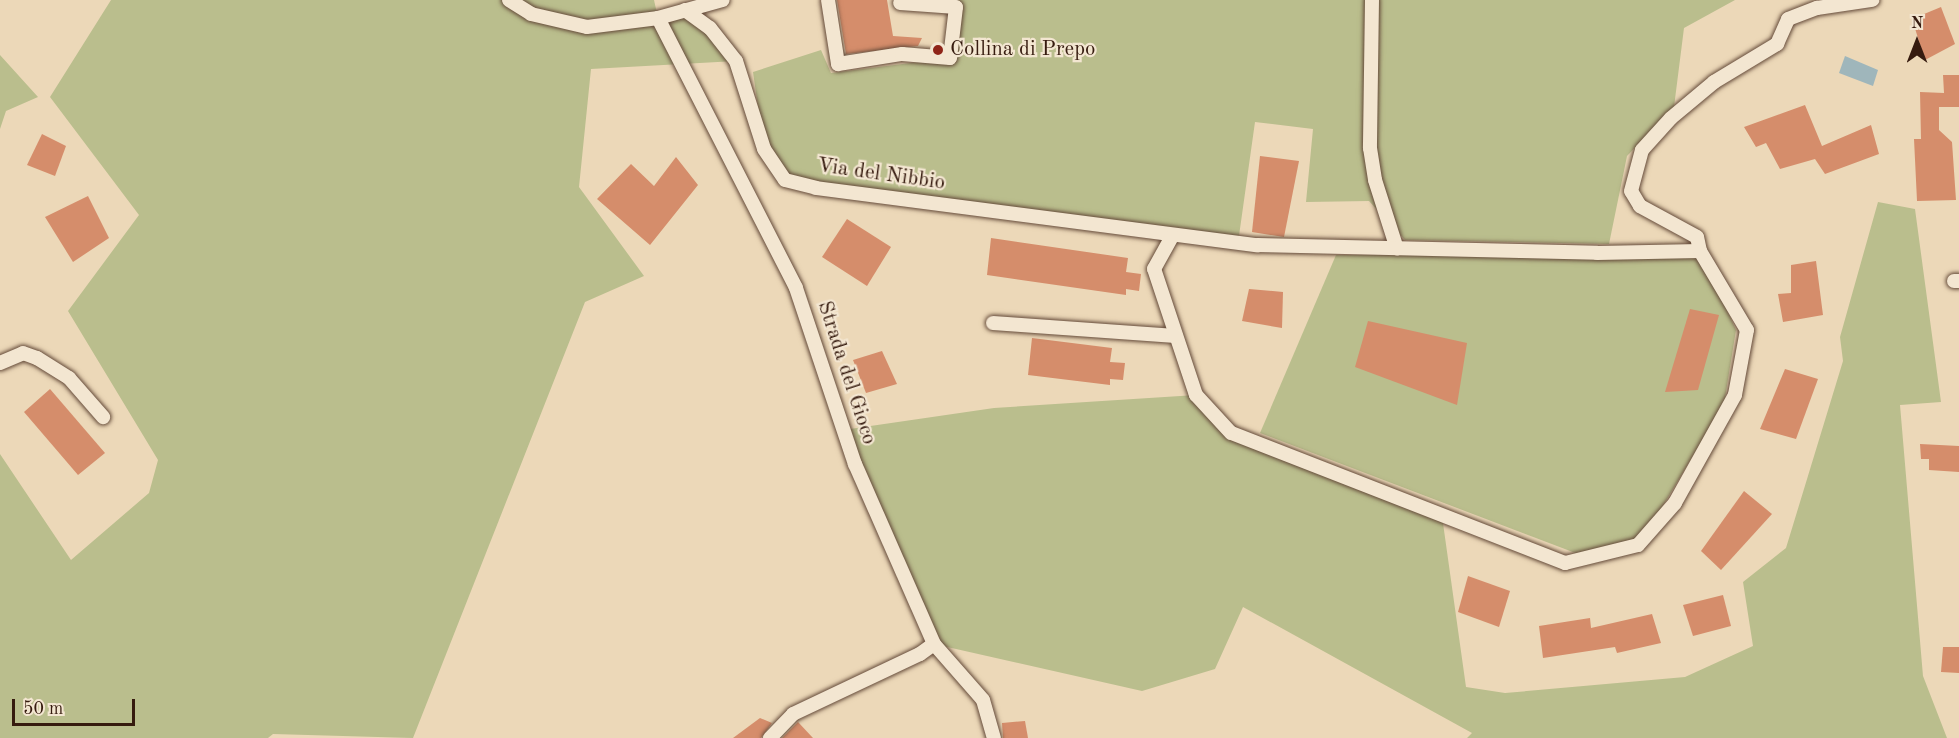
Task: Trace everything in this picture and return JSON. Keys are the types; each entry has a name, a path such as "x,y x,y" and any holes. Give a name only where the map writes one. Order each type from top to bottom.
{"street":[{"path":"509,0 531,14 587,27 658,18 722,0"},
{"path":"828,0 838,64 902,54 950,58 956,7 900,3"},
{"path":"1372,0 1370,148 1375,180 1397,249"},
{"path":"1172,236 1154,269 1196,394 1231,433 1565,563 1638,545 1674,503 1734,394 1747,330 1700,251 1697,237 1640,206 1631,191 1642,150 1671,118 1714,82 1777,44 1788,19 1817,8 1872,0"},
{"name":"Via del Nibbio","path":"685,10 710,28 736,61 764,149 785,180 816,188 1172,236 1257,244 1397,249 1700,251"},
{"name":"Strada del Gioco","path":"658,18 796,288 855,464 934,644 983,699 994,738"},
{"path":"993,323 1176,336"},
{"path":"0,363 23,353 37,358 69,378 103,417"},
{"path":"770,738 794,714 934,644"}],"green space":[{"path":"111,0 654,0 658,18 685,10 736,61 591,69 579,187 644,276 585,302 413,738 273,734 268,738 0,738 0,454 71,560 149,493 158,460 68,311 139,215 50,97"},
{"path":"957,0 1735,0 1684,28 1674,107 1627,156 1609,244 1405,240 1369,201 1306,202 1313,129 1255,122 1238,243 785,180 764,149 753,72 821,50 831,73 950,58"},
{"path":"0,55 38,97 6,111 0,129"},
{"path":"1878,202 1915,209 1941,402 1900,405 1923,676 1947,738 1467,738 1472,733 1243,607 1215,669 1142,691 934,644 843,430 994,408 1196,395 1231,433 1442,516 1466,687 1505,693 1685,677 1753,646 1743,582 1786,548 1843,361 1840,337"},
{"path":"1702,254 1736,330 1724,404 1643,539 1578,554 1260,433 1336,255"}],"water":[{"path":"1845,56 1878,70 1873,86 1839,73"}],"building":[{"path":"837,0 887,0 893,36 922,38 918,46 846,54"},
{"path":"1941,7 1955,44 1925,60 1912,19"},
{"path":"1943,75 1959,75 1959,107 1939,107 1939,130 1952,142 1956,200 1917,201 1914,139 1921,139 1920,92 1944,93"},
{"path":"1805,105 1822,146 1871,125 1879,154 1825,174 1815,159 1780,169 1766,143 1756,147 1744,127"},
{"path":"42,134 66,146 55,176 27,165"},
{"path":"1260,156 1299,161 1284,237 1252,232"},
{"path":"676,157 698,185 650,245 597,199 631,164 654,186"},
{"path":"88,196 109,238 73,262 45,217"},
{"path":"847,219 891,247 867,286 822,257"},
{"path":"991,238 1128,258 1126,272 1141,274 1139,291 1126,289 1126,295 987,275"},
{"path":"1816,261 1823,315 1783,322 1778,294 1791,293 1791,265"},
{"path":"1249,289 1283,292 1282,328 1242,321"},
{"path":"1690,309 1719,315 1698,390 1665,392"},
{"path":"1368,321 1467,343 1457,405 1355,367"},
{"path":"1032,338 1112,348 1110,362 1125,363 1123,380 1110,379 1110,385 1028,375"},
{"path":"882,351 897,384 866,393 853,360"},
{"path":"1785,369 1818,379 1796,439 1760,429"},
{"path":"50,389 105,453 78,475 24,412"},
{"path":"1920,444 1959,446 1959,472 1929,470 1929,459 1921,459"},
{"path":"1744,491 1772,514 1721,570 1701,551"},
{"path":"1468,576 1510,591 1499,627 1458,612"},
{"path":"1723,595 1731,626 1693,636 1683,605"},
{"path":"1652,614 1661,643 1617,653 1615,647 1543,658 1539,626 1590,618 1591,628"},
{"path":"1943,647 1959,647 1959,673 1941,672"},
{"path":"760,718 772,723 761,738 733,738"},
{"path":"1025,721 1028,738 1003,738 1002,723"},
{"path":"798,722 813,738 782,738"}],"place":[{"name":"Collina di Prepo","path":"938,50"}]}
